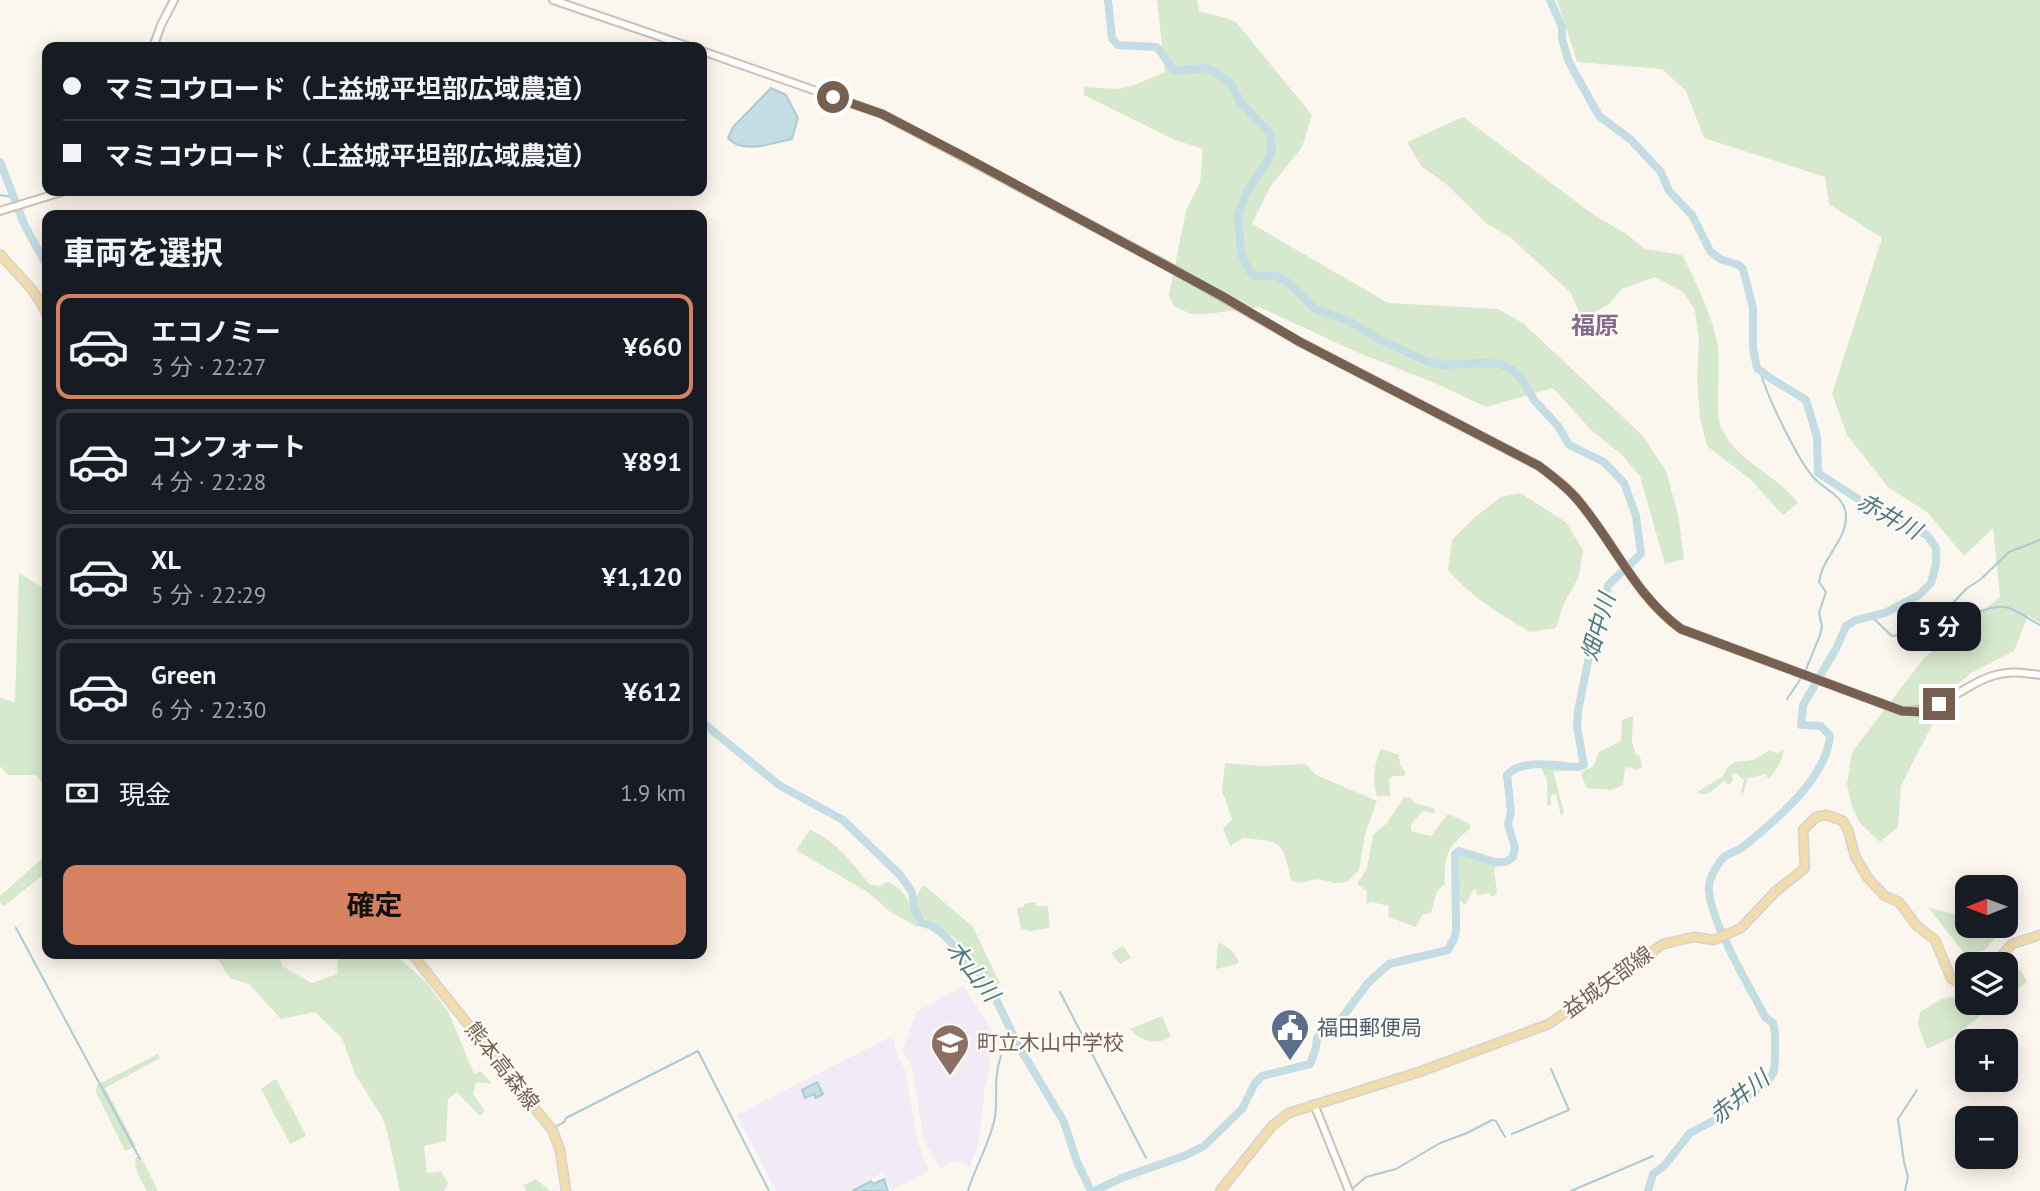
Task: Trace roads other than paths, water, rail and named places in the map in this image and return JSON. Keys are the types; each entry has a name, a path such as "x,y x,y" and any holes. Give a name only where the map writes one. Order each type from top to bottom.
{"main road":[{"path":"0,254 42,303"},
{"name":"益城矢部線","path":"1220,1191 1279,1119 1289,1113 1419,1072 1549,1024 1662,944 1686,937 1707,941 1721,938 1741,928 1775,892 1805,867 1803,830 1816,817 1827,815 1843,821 1855,856 1867,877 1885,896 1899,902 1917,926 1935,940 1951,978 1955,980"},
{"path":"2005,952 2012,944 2040,935"},
{"name":"熊本高森線","path":"416,959 553,1131 560,1150 566,1191"}],"street":[{"path":"155,42 174,0"},
{"path":"553,0 675,42"},
{"path":"707,53 882,114 1168,266 1300,342 1539,466 1562,483 1577,499 1661,615 1681,629 1902,711 1920,712 1992,677 2006,673 2040,676"},
{"path":"0,211 50,196"},
{"path":"1314,1104 1349,1191"}],"water":[{"path":"771,88 786,95 798,118 792,139 750,147 734,143 728,138 733,127"},
{"path":"817,1082 823,1094 816,1098 814,1094 805,1098 802,1090"},
{"path":"884,1179 888,1191 852,1191 871,1181 873,1184"}],"waterway":[{"name":"畑中川","path":"1094,1191 1204,1146 1242,1109 1255,1083 1262,1076 1310,1064 1317,1038 1322,1032 1335,1027 1368,983 1389,964 1448,950 1456,929 1455,854 1459,851 1495,862 1506,862 1513,857 1515,848 1508,824 1511,812 1507,775 1522,766 1584,765 1577,727 1578,711 1594,632 1603,610 1608,585 1641,554 1636,516 1624,483 1604,462 1569,445 1558,426 1511,369 1501,364 1442,365 1428,362 1381,340 1349,321 1315,309 1290,284 1277,276 1255,276 1251,273 1241,250 1238,216 1246,193 1268,160 1272,148 1270,133 1241,103 1231,84 1217,73 1206,68 1174,71 1157,47 1118,45 1112,39 1108,0"},
{"name":"赤井川","path":"1550,0 1562,27 1562,39 1569,62 1599,116 1630,139 1661,172 1669,191 1692,215 1710,251 1720,259 1743,269 1753,308 1753,348 1757,368 1806,400 1817,437 1818,473 1883,515 1927,535 1936,548 1936,564 1931,583 1919,595 1885,613 1856,620 1846,626 1836,649 1803,705 1801,725 1821,726 1830,736 1819,768 1784,812 1743,847 1724,857 1713,874 1709,885 1710,898 1722,933 1765,1017 1773,1023 1774,1072 1767,1082 1715,1120 1690,1133 1664,1166 1653,1174 1648,1191"},
{"name":"木山川","path":"0,162 25,226 42,257"},
{"path":"0,195 13,197"},
{"path":"1760,371 1799,457 1814,478 1839,500 1845,511 1842,535 1821,573 1819,582 1826,592 1819,613 1822,626 1805,672"},
{"path":"1872,617 1892,636 1928,630 1966,589 1981,579 2009,552 2040,540"},
{"path":"1946,613 1960,616 2005,607 2040,625"},
{"path":"1787,699 1802,677"},
{"name":"木山川","path":"707,726 779,785 843,820 900,875 912,892 914,908 922,923 943,934 975,968 992,991 1018,1045 1064,1122 1077,1162 1091,1191"},
{"path":"16,928 140,1159"},
{"path":"1060,992 1146,1158"},
{"name":"木山川","path":"1013,1050 1018,1045"},
{"path":"557,1126 566,1118 698,1051 769,1191"},
{"path":"968,1191 993,1127 997,1072 1001,1056"},
{"path":"1512,1134 1569,1110 1551,1069"},
{"path":"1905,1191 1908,1177 1898,1119 1917,1090"},
{"path":"1353,1188 1366,1177 1396,1169 1440,1143 1492,1120 1496,1121 1505,1137"},
{"path":"1571,1191 1653,1156"}],"place":[{"name":"福田郵便局","path":"1290,1062"},
{"name":"町立木山中学校","path":"950,1077"}],"district":[{"name":"福原","path":"1595,326"}]}
